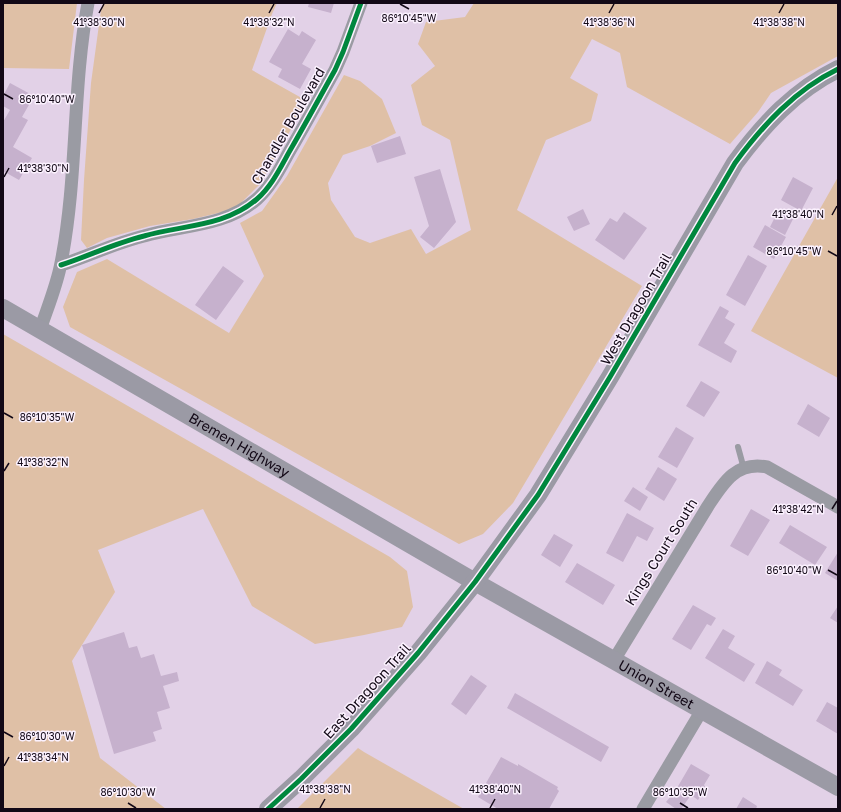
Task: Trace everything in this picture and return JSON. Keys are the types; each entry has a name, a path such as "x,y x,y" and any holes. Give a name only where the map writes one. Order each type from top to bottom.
{"main road":[{"name":"West Dragoon Trail","path":"475,582 538,495 610,377 735,163 756,135 779,110 807,87 838,69"},
{"name":"Bremen Highway","path":"3,308 475,582"},
{"name":"Union Street","path":"475,582 838,787"},
{"name":"East Dragoon Trail","path":"268,809 301,779 350,730 418,653 475,582"}],"street":[{"path":"40,330 61,265 68,220 80,58 88,3"},
{"name":"Chandler Boulevard","path":"61,265 86,257 115,244 145,235 210,223 225,218 250,206 259,198 277,174 335,70 361,3"},
{"path":"744,468 759,465 767,467 838,507"},
{"name":"Kings Court South","path":"614,660 722,484 730,475 744,468"},
{"path":"643,809 702,710"}],"lane":[{"path":"738,447 744,468"}],"shaded area":[{"path":"3,3 77,3 69,69 3,68"},
{"path":"103,3 277,3 252,70 307,101 260,184 235,209 193,219 150,226 107,238 87,248 81,240 84,180 91,83"},
{"path":"474,3 838,3 838,56 771,93 758,112 730,144 627,87 620,53 592,39 570,78 598,94 591,121 546,140 517,210 642,286 513,503 483,534 459,544 70,327 63,307 77,272 107,259 229,333 264,276 240,223 262,211 287,176 344,75 360,81 382,99 396,133 370,146 343,155 328,183 331,200 355,237 370,243 411,229 426,254 471,230 450,140 422,125 411,85 435,66 418,44 426,22 465,17"},
{"path":"838,177 838,378 751,331"},
{"path":"3,334 390,557 407,571 413,607 402,627 315,644 252,606 203,509 98,550 115,592 72,661 100,758 166,809 3,809"},
{"path":"358,748 364,752 464,809 297,809"}],"building":[{"path":"309,3 334,3 331,13 308,7"},
{"path":"288,29 299,36 302,31 316,40 302,64 311,69 300,89 278,77 282,69 269,62"},
{"path":"10,83 34,96 22,117 28,120 13,147 32,158 19,180 3,171 3,122 10,110 3,106 3,96"},
{"path":"400,136 406,154 377,163 371,146"},
{"path":"440,169 456,222 434,248 420,237 429,226 414,177"},
{"path":"793,177 813,188 801,211 781,200"},
{"path":"583,209 590,224 574,231 567,217"},
{"path":"778,211 793,219 785,235 770,227"},
{"path":"624,212 647,228 624,260 595,240 610,218 617,222"},
{"path":"765,225 786,237 774,259 753,247"},
{"path":"748,255 767,266 745,306 726,295"},
{"path":"223,266 244,281 216,320 195,305"},
{"path":"720,306 729,311 725,318 735,324 724,343 737,351 731,363 698,345"},
{"path":"701,381 720,392 704,417 686,406"},
{"path":"808,404 830,418 819,437 797,424"},
{"path":"676,427 694,438 677,468 658,457"},
{"path":"658,467 677,479 664,501 645,489"},
{"path":"633,487 648,497 640,511 624,501"},
{"path":"751,509 770,520 748,556 730,546"},
{"path":"627,513 654,528 647,541 637,536 623,562 606,553"},
{"path":"790,525 827,547 815,565 779,543"},
{"path":"554,534 573,545 560,567 541,555"},
{"path":"838,552 838,581 825,573"},
{"path":"577,563 615,585 603,605 565,582"},
{"path":"693,605 716,618 711,626 707,624 691,650 672,639"},
{"path":"838,606 838,623 830,618"},
{"path":"723,629 735,636 728,648 755,664 744,682 705,658"},
{"path":"124,632 129,648 137,646 141,658 154,654 161,676 177,672 179,681 163,686 170,708 157,712 162,729 153,732 156,741 114,754 82,645"},
{"path":"767,661 782,670 779,675 803,690 793,706 755,683"},
{"path":"471,675 487,686 466,715 451,704"},
{"path":"515,693 609,747 601,762 507,708"},
{"path":"827,702 838,708 838,734 816,721"},
{"path":"501,757 518,766 518,764 558,787 557,789 559,791 549,809 498,809 478,797"},
{"path":"691,764 710,775 704,785 706,788 698,800 691,795 681,809 676,809 666,802 671,796 677,798 682,790 677,788"},
{"path":"743,797 757,806 756,809 736,809"}],"cycle path":[{"path":"61,265 133,239 158,232 217,220 245,208 257,199 277,174 335,70 361,3"},
{"path":"268,809 301,779 351,729 418,653 475,582 538,495 610,377 735,163 757,135 794,98 808,87 838,69"}]}
